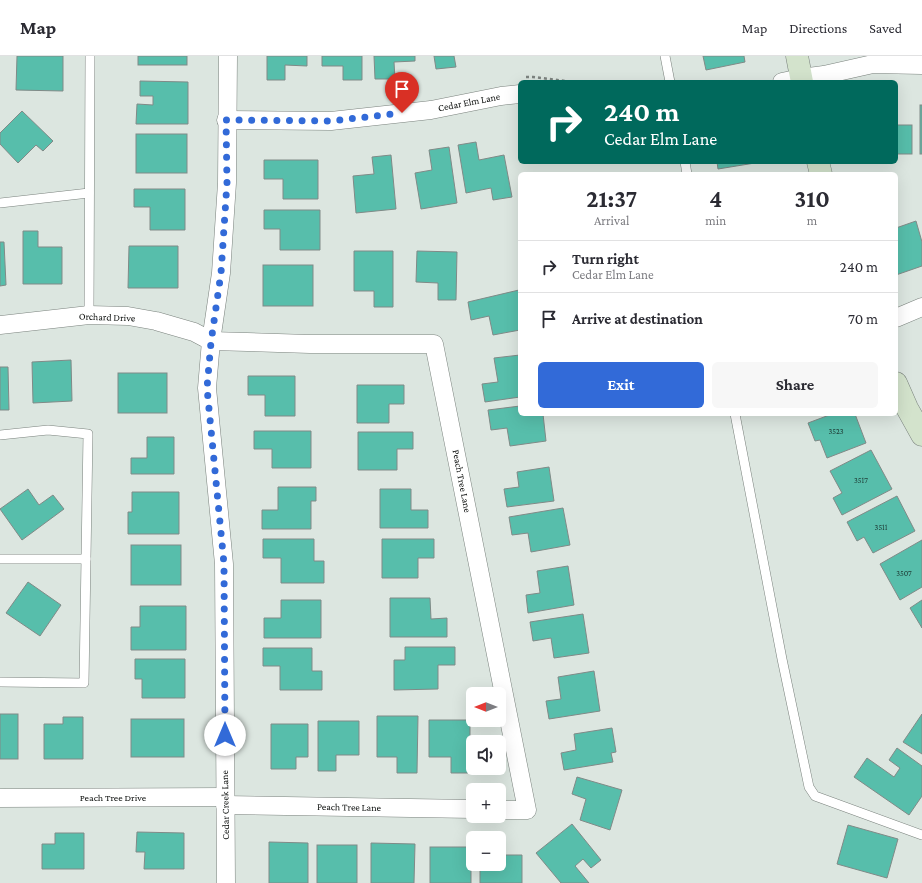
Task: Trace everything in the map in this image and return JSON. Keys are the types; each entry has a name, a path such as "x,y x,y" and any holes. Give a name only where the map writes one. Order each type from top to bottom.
{"street":[{"name":"Cedar Creek Lane","path":"226,883 224,564 207,388 211,342 221,273 227,191 226,120 228,56"},
{"path":"795,80 797,56"},
{"path":"800,80 873,64 922,65"},
{"name":"Cedar Elm Lane","path":"226,120 331,121 431,110 502,96 518,88"},
{"path":"898,317 922,307"},
{"name":"Orchard Drive","path":"0,325 89,314 128,316 156,321 194,332 211,342"},
{"name":"Peach Tree Lane","path":"211,342 434,344 527,810 506,810"},
{"path":"898,388 907,408 922,435"},
{"name":"Peach Tree Drive","path":"0,798 225,801"},
{"name":"Peach Tree Lane","path":"225,801 466,809"}],"lane":[{"path":"89,314 90,56"},
{"path":"665,56 670,80"},
{"path":"0,203 89,193"},
{"path":"735,416 785,674 809,787 815,796 922,835"},
{"path":"0,435 48,430 88,434 84,683 0,682"},
{"path":"0,559 86,559"}],"path":[{"path":"530,80 533,77 558,80"}],"building":[{"path":"17,56 63,56 63,91 16,90"},
{"path":"138,56 187,56 187,65 138,65"},
{"path":"267,56 307,56 307,66 285,65 285,80 267,80"},
{"path":"322,56 362,56 362,80 343,80 343,66 322,66"},
{"path":"374,56 415,56 415,61 394,62 395,79 375,79"},
{"path":"434,56 454,56 456,67 436,69"},
{"path":"703,56 744,56 745,62 706,70"},
{"path":"140,81 188,82 188,124 136,124 137,104 153,105 153,96 140,96"},
{"path":"920,105 922,105 922,154 920,154"},
{"path":"22,111 53,141 43,151 36,145 18,163 0,144 0,133"},
{"path":"898,125 912,125 912,154 898,154"},
{"path":"136,134 187,134 187,173 136,173"},
{"path":"476,142 479,160 504,155 512,197 493,200 491,188 466,193 458,145"},
{"path":"449,147 457,203 421,209 415,173 432,170 429,150"},
{"path":"391,155 396,209 356,213 353,176 374,174 372,157"},
{"path":"264,160 318,160 318,199 283,199 283,179 264,179"},
{"path":"717,164 749,164 718,169"},
{"path":"134,189 185,189 185,230 150,230 150,207 134,207"},
{"path":"264,210 320,210 320,250 280,250 280,229 264,229"},
{"path":"916,221 922,242 922,266 898,274 898,227"},
{"path":"23,231 38,231 38,247 62,247 62,284 23,284"},
{"path":"0,242 4,242 6,285 0,286"},
{"path":"129,246 178,246 178,288 128,288"},
{"path":"354,251 393,251 393,307 374,307 374,291 354,291"},
{"path":"417,251 457,252 456,300 438,300 438,283 416,282"},
{"path":"263,265 313,265 313,306 263,306"},
{"path":"518,290 518,330 493,335 489,316 471,320 468,302"},
{"path":"518,355 518,397 485,402 482,384 498,382 494,358"},
{"path":"71,360 72,401 33,403 32,362"},
{"path":"0,367 8,367 9,410 0,410"},
{"path":"118,373 167,373 167,413 118,413"},
{"path":"248,376 295,376 295,416 265,416 265,395 248,395"},
{"path":"357,385 404,385 404,404 389,404 389,423 357,423"},
{"path":"518,406 518,416 543,416 546,441 510,446 507,428 491,430 488,410"},
{"path":"827,416 856,416 866,443 827,458 820,440 815,441 808,423"},
{"path":"254,431 311,431 311,468 272,468 272,449 254,449"},
{"path":"358,432 413,432 413,449 397,449 397,470 358,470"},
{"path":"147,437 174,437 174,474 131,474 131,458 147,458"},
{"path":"871,450 892,489 842,515 833,498 842,493 830,471"},
{"path":"549,467 554,501 507,507 504,489 519,487 517,472"},
{"path":"278,487 316,487 316,501 311,501 311,529 262,529 262,510 278,510"},
{"path":"28,489 39,505 53,495 64,509 22,540 0,509"},
{"path":"380,489 411,489 411,510 428,510 428,528 380,528"},
{"path":"132,492 179,492 179,534 128,534 128,512 132,512"},
{"path":"897,496 915,531 873,553 864,537 857,541 847,522"},
{"path":"563,508 570,545 531,552 528,533 512,535 509,517"},
{"path":"263,539 314,539 314,561 324,561 324,583 281,583 281,558 263,558"},
{"path":"382,539 434,539 434,558 418,558 418,578 382,578"},
{"path":"922,540 922,587 900,600 880,564"},
{"path":"131,545 181,545 181,585 131,585"},
{"path":"568,566 574,605 528,613 526,595 540,593 537,571"},
{"path":"28,582 61,605 40,636 6,613"},
{"path":"390,598 430,598 431,619 447,618 447,637 390,637"},
{"path":"281,600 321,600 321,638 264,638 264,618 281,618"},
{"path":"922,600 922,628 910,608"},
{"path":"140,606 186,606 186,650 131,650 131,627 140,627"},
{"path":"583,614 589,653 554,658 551,638 533,641 530,622"},
{"path":"405,647 455,647 455,665 438,665 438,689 394,690 394,660 405,660"},
{"path":"263,648 312,648 312,671 322,671 322,690 280,690 280,666 263,666"},
{"path":"135,659 185,659 185,698 142,698 142,679 135,679"},
{"path":"594,671 600,711 549,719 546,701 561,699 558,677"},
{"path":"0,714 18,714 18,759 0,759"},
{"path":"922,714 922,754 903,742"},
{"path":"377,716 418,716 417,773 397,773 397,757 377,757"},
{"path":"63,717 83,717 83,759 44,759 44,724 63,724"},
{"path":"131,719 184,719 184,757 131,757"},
{"path":"429,720 466,720 466,727 470,727 470,735 466,735 466,773 451,773 451,757 429,757"},
{"path":"318,721 359,721 359,755 336,755 336,771 318,771"},
{"path":"271,724 308,724 308,757 296,757 296,769 271,769"},
{"path":"612,728 616,752 611,753 613,762 564,770 561,753 576,750 574,734"},
{"path":"897,748 922,766 922,796 909,815 854,777 867,758 894,777 900,768 889,760"},
{"path":"577,777 622,790 610,830 580,820 586,799 572,794"},
{"path":"572,824 601,860 591,868 583,859 575,866 589,883 561,883 536,853"},
{"path":"848,825 898,839 887,878 837,864"},
{"path":"137,832 184,833 184,869 144,869 145,852 136,852"},
{"path":"55,833 84,833 84,869 42,869 42,844 55,844"},
{"path":"269,842 308,843 308,883 269,883"},
{"path":"371,843 415,844 414,883 371,883"},
{"path":"317,845 357,845 357,883 317,883"},
{"path":"430,847 466,847 466,871 471,871 471,883 430,883"},
{"path":"506,855 522,855 522,883 480,883 480,871 506,871"}],"route":[{"path":"225,735 224,564 207,388 211,342 221,273 227,183 226,120 331,121 402,113"}]}
